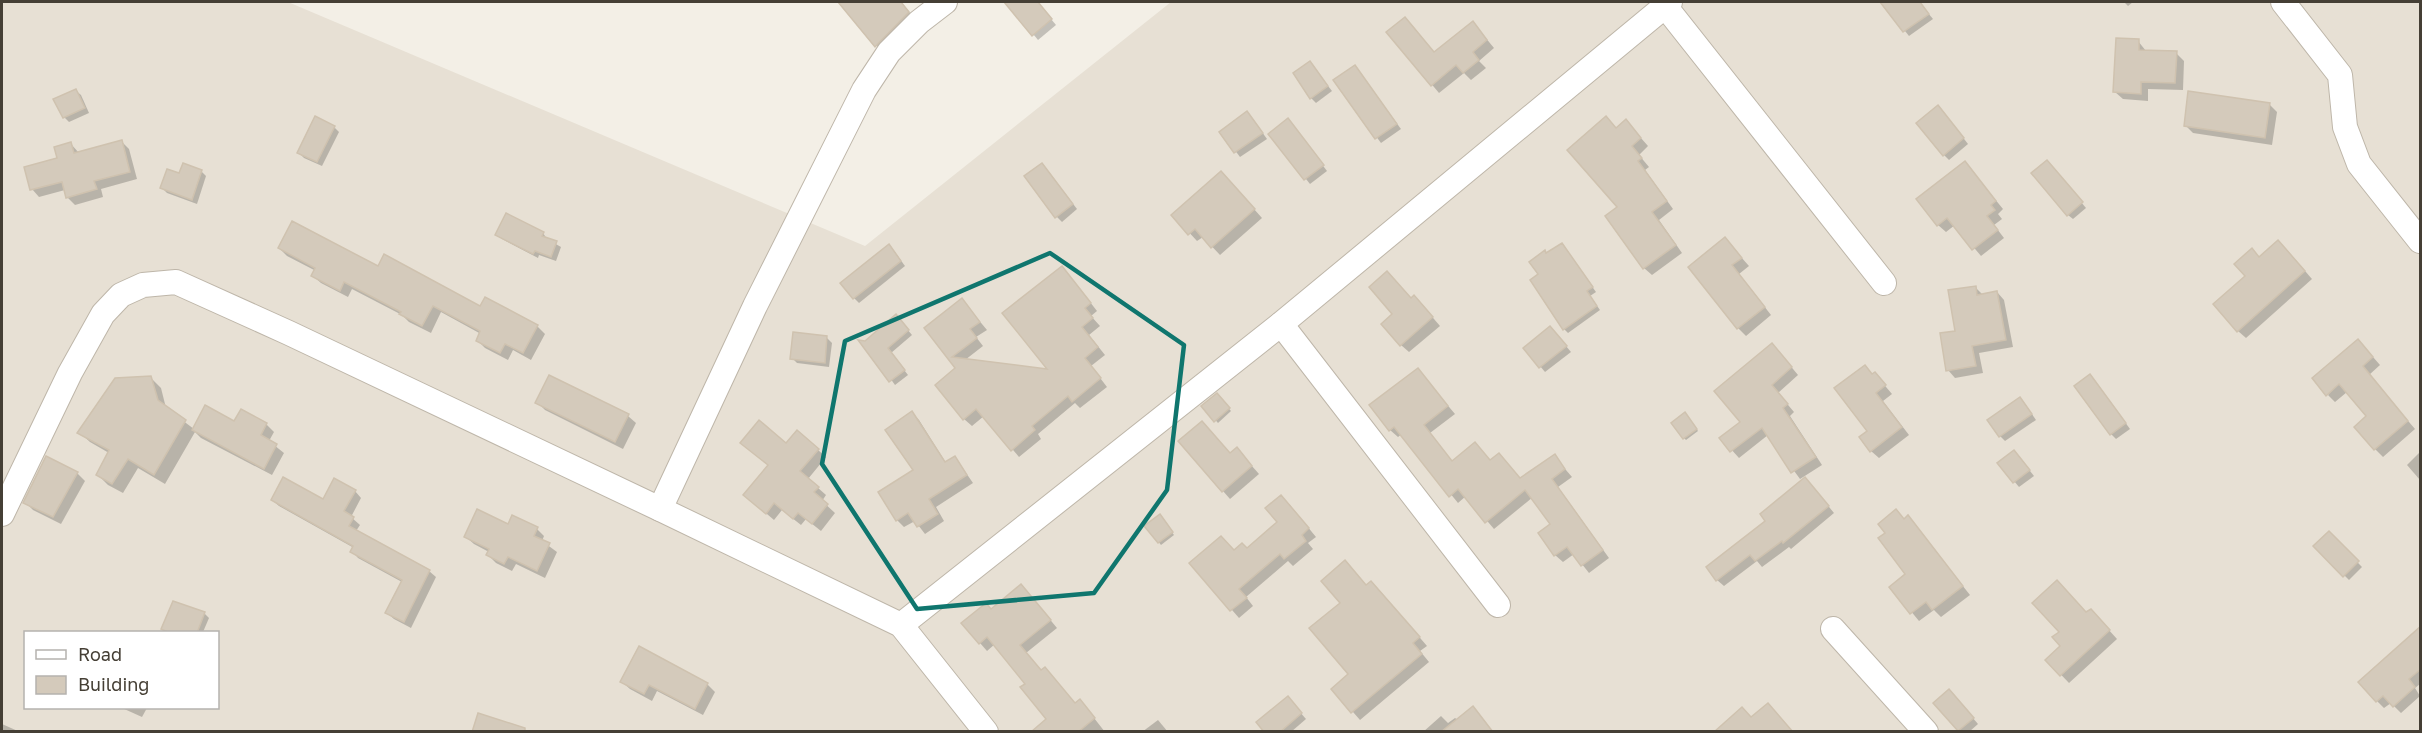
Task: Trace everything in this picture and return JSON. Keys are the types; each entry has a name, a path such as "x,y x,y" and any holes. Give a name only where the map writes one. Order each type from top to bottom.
{"street":[{"path":"660,508 755,306 864,90 890,52 919,22 945,2"},
{"path":"2283,2 2340,75 2345,128 2359,164 2421,241"},
{"path":"901,625 1281,324 1667,4 1884,283"},
{"path":"2,514 70,373 103,314 121,296 143,285 176,282 290,333 660,508 901,625 986,732"},
{"path":"1281,324 1498,605"},
{"path":"1833,629 1926,732"}],"highlighted area":[{"path":"1050,253 1184,345 1167,490 1094,593 917,609 822,464 845,341"}],"shaded area":[{"path":"2,2 288,2 865,246 1171,2 2420,2 2420,731 2,731"}],"building":[{"path":"838,2 901,2 909,12 875,47"},
{"path":"1004,2 1038,2 1052,19 1032,36"},
{"path":"1880,2 1920,2 1929,14 1903,32"},
{"path":"1405,17 1434,52 1473,21 1487,40 1473,52 1479,60 1463,73 1456,65 1431,86 1386,32"},
{"path":"2116,38 2139,39 2139,50 2177,51 2175,83 2141,82 2141,94 2113,92"},
{"path":"1310,61 1328,86 1310,99 1293,73"},
{"path":"1355,65 1397,124 1375,139 1333,80"},
{"path":"76,89 85,108 63,118 53,99"},
{"path":"2188,91 2270,103 2265,138 2184,126"},
{"path":"1938,105 1964,138 1943,156 1916,123"},
{"path":"1247,111 1263,133 1234,153 1219,132"},
{"path":"315,116 335,126 317,162 297,153"},
{"path":"1606,116 1616,128 1626,119 1641,138 1632,146 1642,158 1638,161 1667,201 1652,212 1676,245 1643,269 1605,216 1617,207 1567,150"},
{"path":"1288,118 1324,165 1304,180 1268,134"},
{"path":"122,140 130,172 94,181 97,189 66,198 62,182 30,190 24,167 57,158 54,147 71,142 74,153"},
{"path":"2047,160 2083,202 2067,216 2031,173"},
{"path":"1965,161 1996,201 1991,205 1995,210 1987,216 1998,230 1972,250 1947,218 1937,226 1916,199"},
{"path":"183,163 202,170 192,200 160,188 167,169 179,173"},
{"path":"1042,163 1073,204 1055,218 1024,176"},
{"path":"1221,171 1255,209 1211,248 1195,229 1188,235 1171,215"},
{"path":"506,213 544,232 542,236 557,241 551,257 535,251 533,254 495,235"},
{"path":"292,221 378,266 384,254 480,306 485,297 538,325 523,353 505,344 500,353 476,341 480,331 433,306 422,326 399,314 401,312 344,282 340,291 311,276 315,268 278,248"},
{"path":"1725,237 1742,258 1732,265 1765,307 1737,329 1688,267"},
{"path":"2278,240 2305,271 2237,332 2213,304 2245,276 2234,264 2252,248 2259,257"},
{"path":"1562,243 1593,287 1587,291 1597,306 1563,330 1530,280 1538,274 1529,262 1545,250 1546,253"},
{"path":"889,244 901,261 853,299 840,283"},
{"path":"1062,266 1091,303 1085,308 1093,318 1082,327 1098,347 1085,358 1101,378 1072,402 1068,396 1032,426 1035,430 1011,451 976,409 963,420 935,385 955,368 924,328 962,298 980,322 970,329 977,338 952,357 1047,369 1002,313"},
{"path":"1387,271 1411,298 1414,295 1433,317 1400,346 1381,324 1392,314 1369,287"},
{"path":"1976,286 1977,295 1997,291 2006,340 1972,346 1976,366 1946,371 1940,333 1955,331 1948,290"},
{"path":"896,314 909,330 888,348 905,370 889,382 858,340 865,341"},
{"path":"1550,326 1567,346 1539,368 1523,348"},
{"path":"793,332 827,336 825,363 790,359"},
{"path":"2358,339 2373,357 2363,366 2408,421 2374,450 2354,427 2366,416 2339,384 2326,396 2312,378"},
{"path":"1772,343 1792,367 1772,385 1788,404 1783,408 1816,457 1791,473 1762,428 1730,452 1719,438 1740,422 1714,391"},
{"path":"1865,365 1872,374 1875,372 1886,385 1876,393 1902,427 1870,452 1859,437 1867,431 1834,388"},
{"path":"1418,368 1448,406 1424,425 1452,461 1475,442 1490,460 1499,453 1520,478 1555,454 1565,469 1552,479 1603,550 1581,566 1567,547 1554,556 1538,533 1550,524 1525,490 1485,523 1458,489 1449,497 1394,427 1389,431 1369,405"},
{"path":"2090,374 2126,423 2110,435 2074,386"},
{"path":"549,375 629,414 615,442 535,403"},
{"path":"151,376 158,400 186,420 154,475 128,459 112,484 96,475 109,450 77,433 115,378"},
{"path":"1217,393 1230,408 1214,422 1201,406"},
{"path":"2020,397 2032,414 1999,437 1987,420"},
{"path":"205,405 234,421 241,409 267,423 261,435 277,444 264,469 192,430"},
{"path":"912,411 945,462 955,456 967,475 929,499 938,514 917,527 908,513 896,521 878,492 913,470 885,430"},
{"path":"1685,412 1697,429 1683,439 1671,423"},
{"path":"759,420 786,443 797,430 819,449 800,471 819,487 814,492 828,504 812,524 798,513 793,519 774,503 766,514 743,495 768,465 740,443"},
{"path":"1202,421 1230,453 1237,447 1252,466 1222,492 1178,441"},
{"path":"2014,450 2030,470 2013,483 1997,463"},
{"path":"46,456 78,472 53,517 23,503"},
{"path":"283,477 323,499 334,478 356,490 344,511 354,517 349,526 430,570 404,622 385,613 402,580 350,552 353,546 271,500"},
{"path":"1805,477 1829,506 1783,543 1782,541 1755,561 1750,555 1716,581 1706,567 1765,521 1760,514"},
{"path":"1281,495 1309,528 1302,535 1306,541 1284,559 1280,554 1239,589 1247,598 1230,611 1189,563 1221,536 1234,550 1242,543 1247,548 1277,522 1265,508"},
{"path":"477,509 508,524 512,515 538,527 534,536 550,543 537,571 508,557 504,564 486,555 489,549 464,537"},
{"path":"1896,509 1904,519 1908,515 1963,586 1932,610 1926,602 1910,614 1889,587 1905,574 1878,538 1885,533 1878,524"},
{"path":"1160,514 1173,532 1158,543 1144,526"},
{"path":"2329,531 2359,561 2343,577 2313,546"},
{"path":"1345,560 1366,585 1371,581 1420,637 1413,643 1422,654 1351,713 1331,689 1348,674 1309,628 1340,603 1321,581"},
{"path":"2057,580 2086,612 2091,609 2110,630 2060,676 2045,660 2060,646 2052,637 2059,632 2032,603"},
{"path":"1021,584 1051,620 1020,645 1041,670 1045,667 1075,703 1080,699 1095,718 1078,732 1031,732 1046,719 1020,687 1025,684 987,637 979,644 961,623 986,603 991,609"},
{"path":"173,601 205,612 198,631 161,629"},
{"path":"2421,626 2421,669 2409,679 2415,687 2393,707 2383,696 2376,702 2358,682"},
{"path":"639,646 708,683 695,709 649,685 644,694 620,682"},
{"path":"1949,689 1974,718 1958,731 1933,703"},
{"path":"1288,696 1302,713 1280,732 1264,732 1256,722"},
{"path":"1768,703 1793,732 1714,732 1742,707 1751,717"},
{"path":"1473,706 1493,732 1441,732"},
{"path":"478,713 525,728 525,732 472,732"}]}
